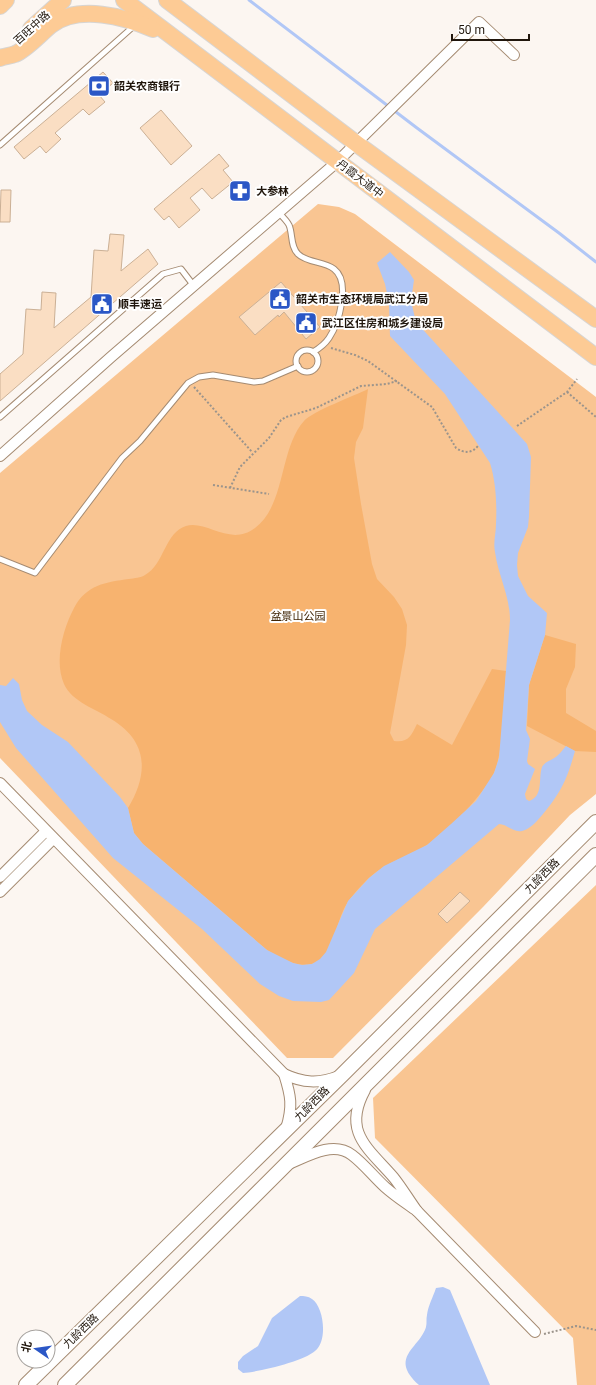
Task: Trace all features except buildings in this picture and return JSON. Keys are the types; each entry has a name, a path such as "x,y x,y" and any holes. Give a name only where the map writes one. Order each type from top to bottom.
{"main road":[{"path":"0,6 6,0"},
{"name":"百旺中路","path":"0,57 63,0"},
{"name":"丹霞大道中","path":"124,0 142,19 174,38 596,357"},
{"path":"167,0 358,144 596,319"},
{"path":"181,0 190,17"},
{"path":"0,57 16,54 53,24 63,19 100,14 142,19"},
{"name":"九龄西路","path":"26,1385 343,1074 596,822"},
{"name":"九龄西路","path":"65,1385 596,855"}],"street":[{"path":"0,456 358,144 381,119 479,22 514,55"},
{"path":"0,783 284,1074 295,1079 314,1082 330,1080 343,1074"},
{"path":"0,877 50,835"},
{"path":"0,892 50,835"},
{"path":"284,1074 291,1097 290,1118 286,1130"},
{"path":"372,1078 359,1101 356,1110 356,1127 361,1141 396,1180 417,1211"},
{"path":"284,1166 311,1153 327,1149 339,1150 352,1154 386,1188 417,1211 535,1332"}],"lane":[{"path":"0,145 142,19"},
{"path":"279,213 289,224 293,246 299,255 333,268 339,274 341,282 342,299 337,320 330,336 320,348 313,352"},
{"path":"0,417 163,274 181,270 194,286"},
{"path":"307,350 313,352 318,360 314,369 305,372 298,366 296,360 299,354 307,350"},
{"path":"0,559 35,574 122,458 140,441 190,382 199,377 213,375 254,382 263,381 298,366"}],"path":[{"path":"320,348 334,348 368,361 398,381 432,407 456,448 462,452 468,452 478,446"},
{"path":"516,426 567,392 577,379"},
{"path":"230,488 240,467 269,438 282,420 286,417 316,408 361,386 387,384 398,381"},
{"path":"190,382 252,452"},
{"path":"567,392 596,417"},
{"path":"213,485 269,494"},
{"path":"535,1332 544,1334 576,1326 596,1330"}],"green space":[{"name":"盆景山公园","path":"318,204 339,207 355,214 596,397 596,794 570,815 483,907 333,1058 287,1058 0,758 0,473"},
{"path":"368,389 363,428 356,442 354,458 361,504 372,564 377,579 394,597 402,609 407,625 406,645 390,733 394,741 406,740 411,735 417,724 452,745 492,669 506,671 502,738 494,773 474,802 455,822 427,845 390,864 369,878 354,893 345,907 329,950 320,960 307,965 293,963 267,950 143,844 134,833 128,808 135,795 142,770 138,748 132,737 123,728 111,719 78,700 68,690 61,675 61,645 70,616 84,594 105,583 145,575 156,564 173,535 179,529 194,525 237,535 246,533 255,528 265,518 272,506 278,491 290,446 304,421 325,408"},
{"path":"545,635 576,644 575,667 566,689 566,713 596,731 596,752 575,751 527,726 529,685"},
{"path":"596,885 596,1385 577,1385 573,1338 375,1138 373,1098"}],"water":[{"path":"390,252 409,272 414,280 411,301 416,322 527,444 531,457 528,527 518,553 518,576 528,596 547,613 545,635 529,685 526,730 530,739 527,761 528,764 535,769 525,794 526,799 529,801 534,799 539,791 543,765 558,755 566,746 575,751 566,777 550,806 528,829 518,831 499,824 375,929 354,973 329,1000 321,1002 293,1001 279,996 260,984 202,929 113,858 16,748 0,722 0,685 6,686 13,678 19,684 22,700 27,711 42,725 68,742 120,797 128,808 134,833 143,844 267,950 293,963 302,965 312,964 320,959 326,952 348,901 369,878 384,866 427,845 476,801 494,773 499,758 510,620 508,602 494,549 496,494 494,478 490,463 445,394 390,336 389,303 385,284 377,263"},
{"path":"443,1287 450,1290 490,1385 419,1385 410,1375 406,1367 406,1360 409,1353 423,1334 426,1327 428,1308 436,1288"},
{"path":"300,1296 312,1299 316,1303 322,1316 323,1332 322,1340 319,1346 315,1351 301,1359 259,1371 243,1373 238,1369 238,1362 243,1356 258,1346 272,1318"}],"waterway":[{"path":"249,0 596,262"}],"place":[{"name":"韶关农商银行","path":"99,86"},
{"name":"大参林","path":"240,191"},
{"name":"韶关市生态环境局武江分局","path":"280,299"},
{"name":"顺丰速运","path":"102,304"},
{"name":"武江区住房和城乡建设局","path":"306,323"}]}
